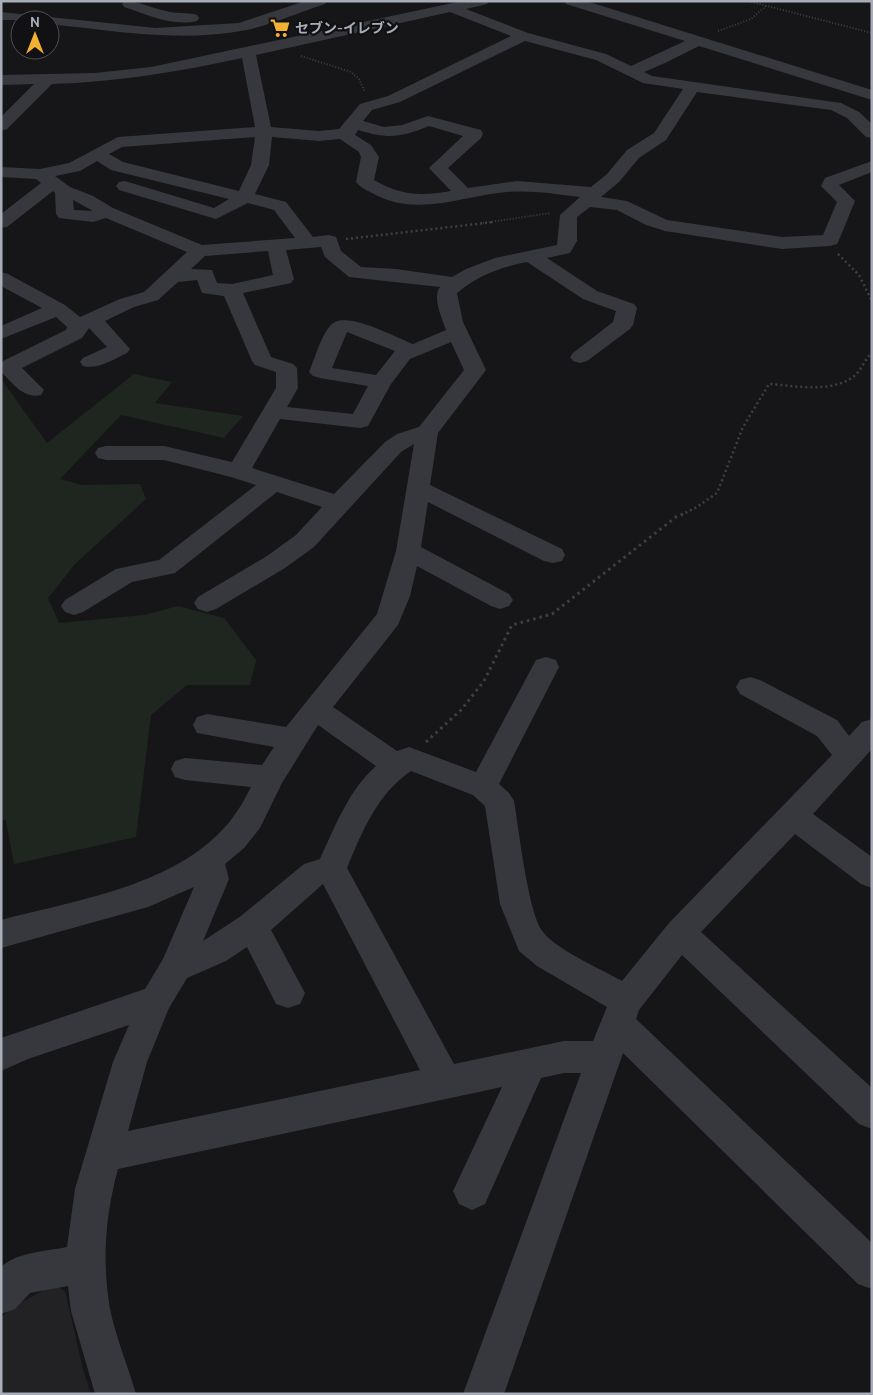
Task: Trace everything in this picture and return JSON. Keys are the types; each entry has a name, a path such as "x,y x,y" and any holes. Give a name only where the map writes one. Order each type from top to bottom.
{"street":[{"path":"1,16 35,18 156,32 205,30 241,27 320,1"},
{"path":"433,1 523,36 601,57 648,80 835,106 854,115 872,133"},
{"path":"1,80 95,78 151,72 248,53 482,1"},
{"path":"571,1 872,94"},
{"path":"130,4 166,16 186,17 202,21 205,30"},
{"path":"241,27 275,47"},
{"path":"348,129 366,107 394,99 523,36"},
{"path":"630,72 660,60 698,40"},
{"path":"558,62 582,51"},
{"path":"125,186 216,214 244,198 260,165 264,132 248,53"},
{"path":"1,126 46,80"},
{"path":"1,934 148,894 184,877 209,860 233,839 249,819 270,777 294,739 315,709 388,618 397,596 408,551 427,432 475,370 458,332 447,300 447,291 455,283 480,268 563,249 567,244 569,236 567,221 569,215 613,178 633,154 660,136 692,87"},
{"path":"1,223 74,167 118,142 264,132 319,136 348,129 383,132 405,130 428,120 475,134 438,168 464,194"},
{"path":"348,129 370,156 365,182 380,192 414,201 430,201 507,187 533,187 585,201 621,205 652,222 665,225 706,230 782,244 830,240 846,201 830,186 831,182 872,166"},
{"path":"98,155 117,166 280,206 308,242"},
{"path":"1,172 52,183 96,204 107,212 200,251 329,241 332,253 356,274 396,275 455,283"},
{"path":"52,183 65,214 93,217 107,212"},
{"path":"174,276 205,274 209,289 232,290 284,279 276,246"},
{"path":"33,390 8,367 75,334 85,323 127,303 151,296 200,251"},
{"path":"531,256 590,295 627,308 623,325 580,357"},
{"path":"1,278 85,323 120,349 90,362"},
{"path":"232,290 262,361 286,368 287,388 238,471"},
{"path":"1,333 58,309"},
{"path":"381,382 320,372 338,328 348,325 413,351"},
{"path":"273,412 360,422 381,382 403,355 458,332"},
{"path":"207,603 276,562 305,541 393,447 405,439 427,432"},
{"path":"106,453 164,453 238,471 338,504"},
{"path":"74,606 125,575 166,567 274,483"},
{"path":"418,488 553,555"},
{"path":"408,551 500,600"},
{"path":"483,787 546,666"},
{"path":"750,687 828,728 848,755"},
{"path":"315,709 402,762 483,787 499,801 516,904 530,941 622,1013 872,1270"},
{"path":"207,725 294,739"},
{"path":"484,1394 604,1057 622,1013 680,933 793,816 872,730"},
{"path":"331,869 363,800 385,774 402,762"},
{"path":"185,770 270,777"},
{"path":"793,816 872,875"},
{"path":"116,1394 91,1311 85,1263 88,1225 94,1189 130,1062 156,1000 175,968 213,879 209,860"},
{"path":"175,968 216,951 252,926 315,873 331,869"},
{"path":"331,869 445,1082"},
{"path":"252,926 288,993"},
{"path":"680,933 872,1112"},
{"path":"1,1056 20,1046 156,1000"},
{"path":"104,1154 564,1057 604,1057"},
{"path":"472,1191 530,1064"},
{"path":"1,1295 20,1276 85,1263"}],"path":[{"path":"748,1 872,33"},
{"path":"698,40 751,19 766,6"},
{"path":"275,47 325,65 352,71 362,81 366,93 374,105"},
{"path":"329,241 495,222 585,201"},
{"path":"823,241 853,267 862,280 872,302"},
{"path":"402,762 460,710 484,681 512,625 552,614 676,517 698,507 717,493 743,427 769,384 799,387 832,385 853,377 872,352"}],"shaded area":[{"path":"134,374 172,382 155,403 243,416 224,438 121,415 60,479 82,485 140,484 146,499 75,564 48,598 59,623 144,615 178,606 224,618 256,660 250,685 187,685 151,715 136,837 14,864 6,820 1,820 1,379 47,443"},
{"path":"54,1285 65,1291 83,1369 91,1394 1,1394 1,1317 16,1305"}],"place":[{"name":"セブン-イレブン","path":"280,28"}]}
